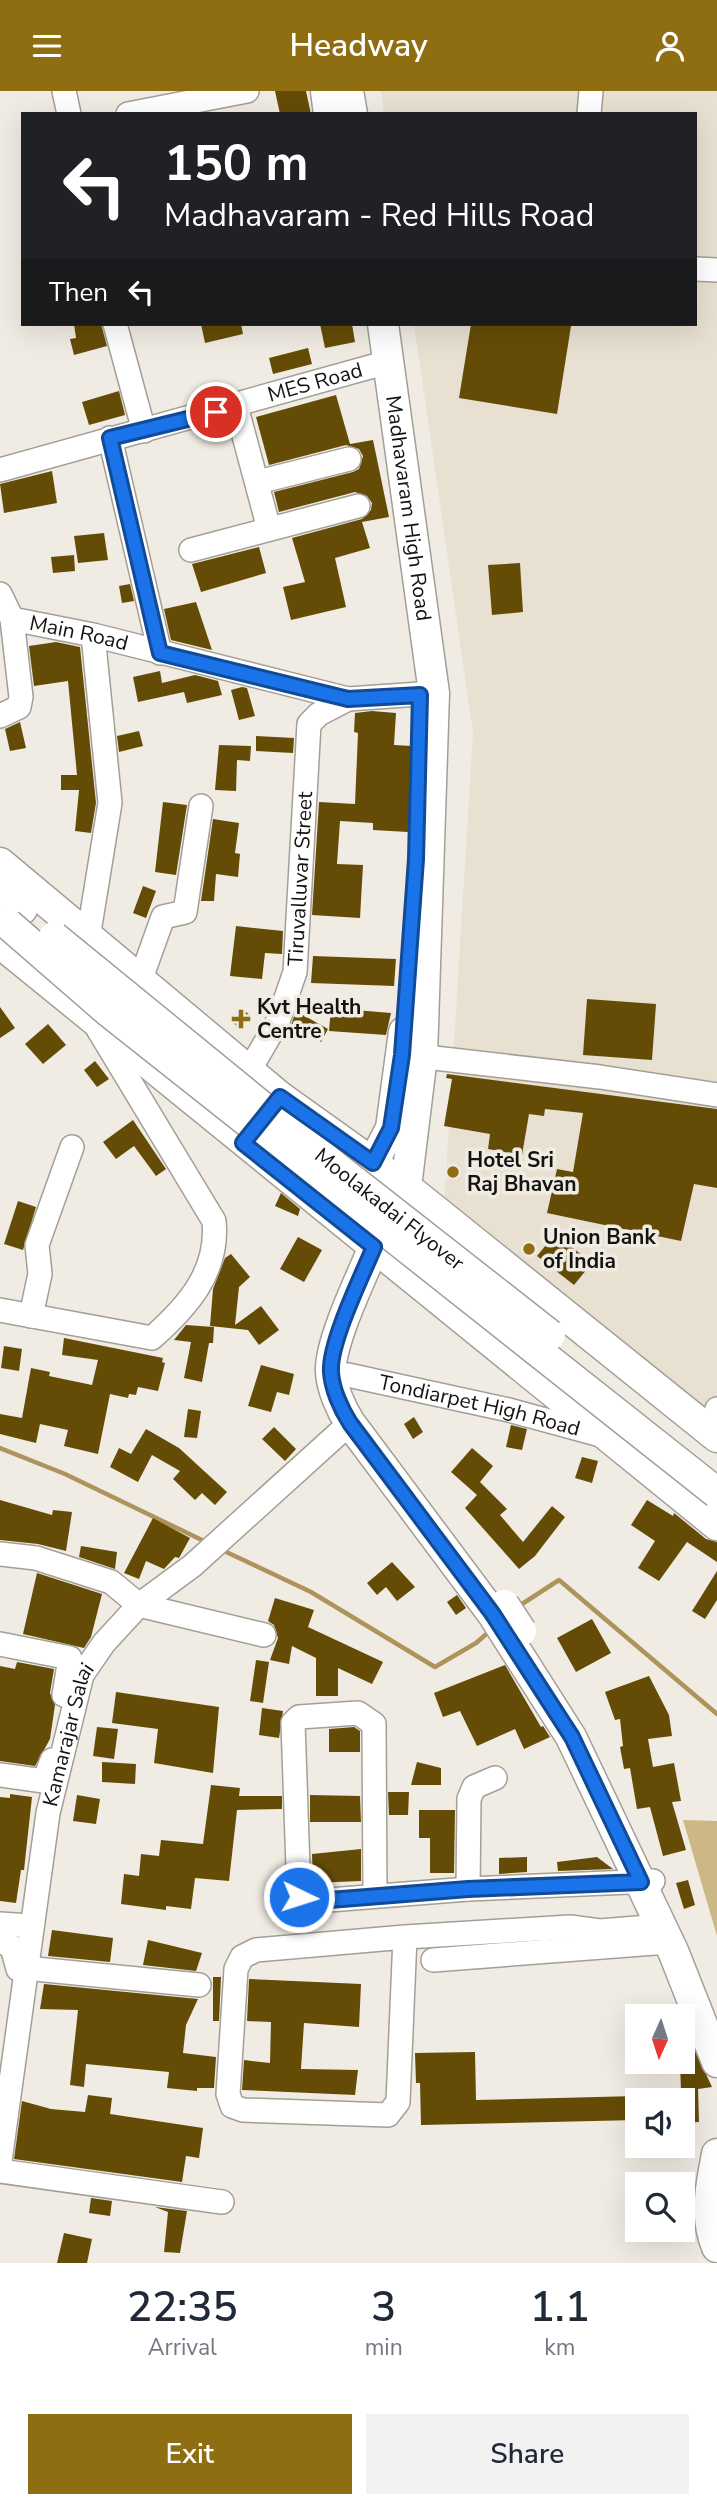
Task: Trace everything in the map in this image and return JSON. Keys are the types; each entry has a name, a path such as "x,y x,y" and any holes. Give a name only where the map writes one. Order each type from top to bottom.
{"main road":[{"path":"326,91 329,112"},
{"path":"348,91 352,112"},
{"path":"363,326 378,363"},
{"name":"Madhavaram High Road","path":"383,326 378,363 427,694 412,1056"},
{"path":"0,863 280,1097 406,1187 491,1256 715,1426"},
{"path":"6,917 91,1018 449,1311 611,1437 717,1525"},
{"name":"Moolakadai Flyover","path":"6,917 337,1168 717,1471"},
{"name":"Moolakadai Flyover","path":"6,917 107,1011 717,1493"},
{"path":"373,1163 391,1128 412,1056"},
{"path":"406,1187 412,1056"},
{"path":"243,1143 280,1097"},
{"path":"380,1252 349,1360 348,1375 365,1411 515,1635 586,1728 647,1882 661,1926 717,2062"},
{"path":"380,1252 335,1347 331,1371 340,1404 350,1423 498,1609"},
{"path":"449,1311 491,1256"},
{"path":"647,1882 717,2020"},
{"path":"717,2154 708,2199 711,2233 717,2247"}],"street":[{"path":"64,91 69,112"},
{"path":"138,112 247,91"},
{"path":"589,112 591,91"},
{"path":"697,269 717,270"},
{"path":"116,326 144,431"},
{"name":"MES Road","path":"0,470 236,406 378,363"},
{"path":"236,406 269,529"},
{"path":"110,438 160,653"},
{"path":"258,482 349,459"},
{"path":"191,550 358,506"},
{"name":"Main Road","path":"0,594 12,619 93,635 348,699 427,694"},
{"path":"0,716 19,707 21,697 12,619"},
{"path":"88,938 110,803 93,635"},
{"name":"Tiruvalluvar Street","path":"249,1071 278,1021 295,972 301,823 309,724 319,714 348,699"},
{"path":"140,981 163,917 185,912 201,806"},
{"path":"0,1310 152,1338 182,1312 198,1288 216,1245 214,1221 91,1018"},
{"path":"412,1056 717,1095"},
{"path":"31,1316 40,1274 37,1245 72,1147"},
{"name":"Tondiarpet High Road","path":"348,1375 611,1437"},
{"name":"Kamarajar Salai","path":"0,2161 9,2031 24,1974 54,1785 82,1675 104,1643 139,1605 192,1566 350,1423"},
{"path":"0,1554 36,1558 111,1582 139,1605 264,1635"},
{"path":"0,1644 65,1655 71,1664 49,1773 44,1781 0,1775"},
{"path":"375,1895 374,1724 358,1713 299,1717 293,1723 299,1897 304,1902 468,1889 647,1882"},
{"path":"468,1889 470,1799 474,1787 495,1778"},
{"path":"0,1924 31,1926"},
{"path":"405,1937 397,2102 392,2112 388,2115 256,2111 232,2106 228,2094 236,1969 242,1957 256,1950 405,1937 570,1927 600,1931 661,1926"},
{"path":"433,1960 661,1926"},
{"path":"0,1941 12,1947 18,1969 24,1974 199,1985"},
{"path":"0,1999 9,1999 16,1982 24,1974"},
{"path":"0,2171 222,2202"}],"shaded area":[{"path":"381,91 717,91 717,1440 444,1206 473,733 414,326 697,326 697,112 384,112"},
{"path":"683,1820 717,1821 717,1936"}],"building":[{"path":"275,91 306,91 311,112 280,112"},
{"path":"74,326 102,326 107,346 74,355 70,339 76,338"},
{"path":"201,326 241,326 243,334 205,343"},
{"path":"320,326 352,326 355,342 325,348"},
{"path":"471,326 571,326 557,414 459,398"},
{"path":"308,348 312,364 273,374 269,358"},
{"path":"119,391 125,415 89,425 82,402"},
{"path":"336,395 350,444 373,440 389,517 362,522 370,548 335,558 346,607 291,620 283,587 305,582 292,538 362,519 371,510 372,503 367,496 355,492 279,512 274,492 353,472 359,469 363,456 359,449 346,445 269,465 256,417"},
{"path":"52,471 57,503 4,513 0,484"},
{"path":"104,533 108,560 78,563 74,536"},
{"path":"259,547 266,573 201,592 192,564"},
{"path":"74,555 75,571 53,573 51,557"},
{"path":"520,563 523,612 492,615 488,565"},
{"path":"130,584 134,601 122,603 119,586"},
{"path":"196,602 212,650 171,640 164,609"},
{"path":"56,642 80,647 96,803 91,833 75,831 79,790 61,790 61,775 77,775 68,681 34,686 29,646"},
{"path":"160,671 162,683 195,675 218,681 222,695 187,703 184,692 138,702 133,677"},
{"path":"247,688 255,716 239,720 231,690"},
{"path":"355,713 396,713 394,745 412,746 408,832 373,830 373,823 340,821 337,864 363,865 360,918 312,915 319,802 355,804 358,733 354,732"},
{"path":"20,722 26,748 10,751 5,729"},
{"path":"139,731 143,746 119,752 117,736"},
{"path":"256,736 294,738 293,753 256,751"},
{"path":"219,745 251,746 250,761 237,760 236,791 215,790"},
{"path":"163,802 187,805 176,875 155,872"},
{"path":"213,819 239,823 235,853 240,854 238,877 216,874 214,901 201,901"},
{"path":"143,886 156,891 146,918 133,913"},
{"path":"236,926 283,931 282,954 265,953 262,979 230,976"},
{"path":"313,956 396,959 394,986 311,983"},
{"path":"587,999 656,1004 652,1060 583,1055"},
{"path":"0,1007 15,1028 0,1038"},
{"path":"331,1008 391,1013 386,1035 329,1031"},
{"path":"242,1009 251,1016 241,1029 231,1021"},
{"path":"296,1011 328,1029 321,1042 291,1025"},
{"path":"48,1024 66,1045 43,1064 25,1044"},
{"path":"95,1061 109,1079 97,1087 84,1070"},
{"path":"447,1074 717,1109 717,1188 694,1184 681,1241 547,1213 557,1169 573,1172 583,1113 545,1109 544,1116 529,1114 522,1155 488,1149 490,1134 444,1126 452,1079 446,1078"},
{"path":"133,1120 166,1169 156,1176 134,1146 116,1159 103,1142"},
{"path":"281,1193 300,1209 298,1216 275,1206"},
{"path":"18,1201 36,1207 23,1250 4,1244"},
{"path":"555,1234 592,1263 574,1285 537,1256"},
{"path":"298,1237 322,1250 304,1282 280,1269"},
{"path":"231,1254 250,1277 239,1287 235,1325 261,1306 279,1330 259,1345 248,1330 210,1326 213,1289 225,1258"},
{"path":"186,1325 214,1327 213,1343 209,1343 202,1382 184,1378 191,1342 174,1340"},
{"path":"64,1338 163,1358 162,1362 165,1363 158,1391 138,1387 136,1395 129,1394 128,1398 110,1394 98,1454 64,1446 68,1430 40,1424 36,1443 0,1434 0,1414 22,1418 31,1368 50,1372 49,1376 92,1385 98,1360 62,1355"},
{"path":"4,1346 22,1349 19,1371 1,1368"},
{"path":"261,1365 294,1374 289,1395 277,1392 271,1412 248,1406"},
{"path":"188,1409 201,1411 197,1438 184,1437"},
{"path":"414,1417 423,1432 413,1439 404,1424"},
{"path":"511,1425 527,1429 522,1450 506,1447"},
{"path":"274,1427 296,1449 285,1461 262,1439"},
{"path":"146,1429 179,1448 227,1492 215,1505 202,1493 195,1500 173,1479 180,1471 152,1455 138,1482 110,1467 119,1448 131,1454"},
{"path":"472,1448 493,1466 480,1482 507,1509 500,1515 523,1542 552,1506 565,1517 535,1556 519,1569 465,1508 477,1495 451,1472"},
{"path":"582,1457 598,1461 592,1483 575,1478"},
{"path":"0,1500 52,1515 53,1510 72,1512 66,1551 38,1544 0,1540"},
{"path":"647,1500 673,1516 674,1513 706,1539 717,1542 717,1562 687,1542 659,1581 638,1568 655,1541 631,1525"},
{"path":"153,1518 190,1538 179,1558 175,1557 164,1569 146,1561 139,1579 124,1573"},
{"path":"81,1546 117,1552 115,1569 79,1557"},
{"path":"392,1562 415,1587 397,1601 386,1587 377,1595 367,1583"},
{"path":"717,1571 717,1600 705,1619 692,1611"},
{"path":"37,1573 102,1594 91,1637 84,1648 23,1634"},
{"path":"457,1595 466,1608 456,1615 447,1602"},
{"path":"275,1598 314,1610 308,1627 383,1662 372,1684 338,1668 338,1696 316,1696 316,1658 292,1646 289,1664 270,1660 278,1638 274,1625 268,1621"},
{"path":"592,1619 611,1653 576,1672 557,1638"},
{"path":"256,1660 269,1662 263,1703 250,1701"},
{"path":"17,1662 54,1669 50,1693 55,1705 50,1739 35,1766 0,1761 0,1666 15,1669"},
{"path":"505,1665 541,1727 543,1726 550,1737 524,1749 515,1729 477,1746 460,1711 443,1717 434,1693"},
{"path":"649,1676 669,1715 672,1736 648,1739 653,1767 674,1763 681,1801 672,1802 686,1850 663,1856 650,1807 637,1809 630,1768 624,1769 620,1747 623,1746 620,1719 615,1720 605,1692"},
{"path":"116,1692 219,1707 213,1773 154,1763 158,1729 112,1723"},
{"path":"262,1708 283,1711 279,1738 259,1735"},
{"path":"97,1727 118,1729 114,1759 93,1756"},
{"path":"354,1727 360,1731 360,1752 329,1752 329,1729"},
{"path":"102,1762 136,1764 135,1784 102,1782"},
{"path":"417,1762 441,1768 441,1785 411,1785"},
{"path":"211,1785 240,1788 239,1796 282,1796 282,1809 237,1810 229,1881 195,1878 191,1909 166,1906 166,1910 121,1904 124,1874 139,1876 141,1854 159,1856 161,1840 203,1844"},
{"path":"388,1792 409,1792 408,1815 389,1815"},
{"path":"10,1794 32,1797 24,1870 21,1870 16,1903 0,1901 0,1797 10,1798"},
{"path":"77,1795 100,1799 96,1824 73,1821"},
{"path":"310,1795 360,1796 361,1822 310,1822"},
{"path":"419,1810 455,1810 454,1873 430,1873 430,1838 419,1838"},
{"path":"361,1849 361,1881 313,1883 312,1854"},
{"path":"527,1857 527,1872 499,1874 499,1858"},
{"path":"597,1857 613,1869 558,1871 557,1862"},
{"path":"688,1880 695,1905 684,1909 676,1883"},
{"path":"52,1930 113,1938 110,1962 48,1956"},
{"path":"148,1940 202,1953 196,1971 143,1965"},
{"path":"213,1977 221,1977 219,2021 213,2021"},
{"path":"249,1979 361,1984 359,2027 304,2023 301,2069 358,2070 355,2095 242,2090 244,2060 270,2063 271,2022 247,2021"},
{"path":"44,1984 198,1999 186,2025 183,2053 216,2057 214,2088 197,2088 197,2091 167,2088 169,2072 86,2064 84,2087 70,2085 78,2010 40,2009"},
{"path":"695,2050 712,2087 698,2089 699,2122 695,2122 695,2088 681,2088 680,2074 695,2074"},
{"path":"475,2052 476,2100 625,2096 625,2120 421,2125 420,2083 416,2083 415,2053"},
{"path":"88,2095 112,2098 110,2114 203,2128 199,2158 186,2156 182,2182 14,2159 22,2101 51,2109 85,2112"},
{"path":"91,2198 112,2201 110,2216 89,2213"},
{"path":"155,2207 187,2211 180,2253 164,2252 168,2212"},
{"path":"64,2233 92,2239 87,2263 57,2263"}],"waterway":[{"path":"0,1448 65,1474 208,1543"},
{"path":"222,1550 311,1592 435,1667 476,1643 491,1630"},
{"path":"519,1606 559,1580 717,1714"}],"place":[{"name":"Kvt Health Centre","path":"241,1019"},
{"name":"Hotel Sri Raj Bhavan","path":"453,1172"},
{"name":"Union Bank of India","path":"529,1249"}],"route":[{"path":"216,412 110,438 160,653 348,699 420,695 416,859 408,990 391,1128 373,1163 280,1097 243,1143 374,1247 335,1347 331,1371 344,1414 492,1613 572,1737 641,1882 468,1889 304,1902 299,1897"}]}
